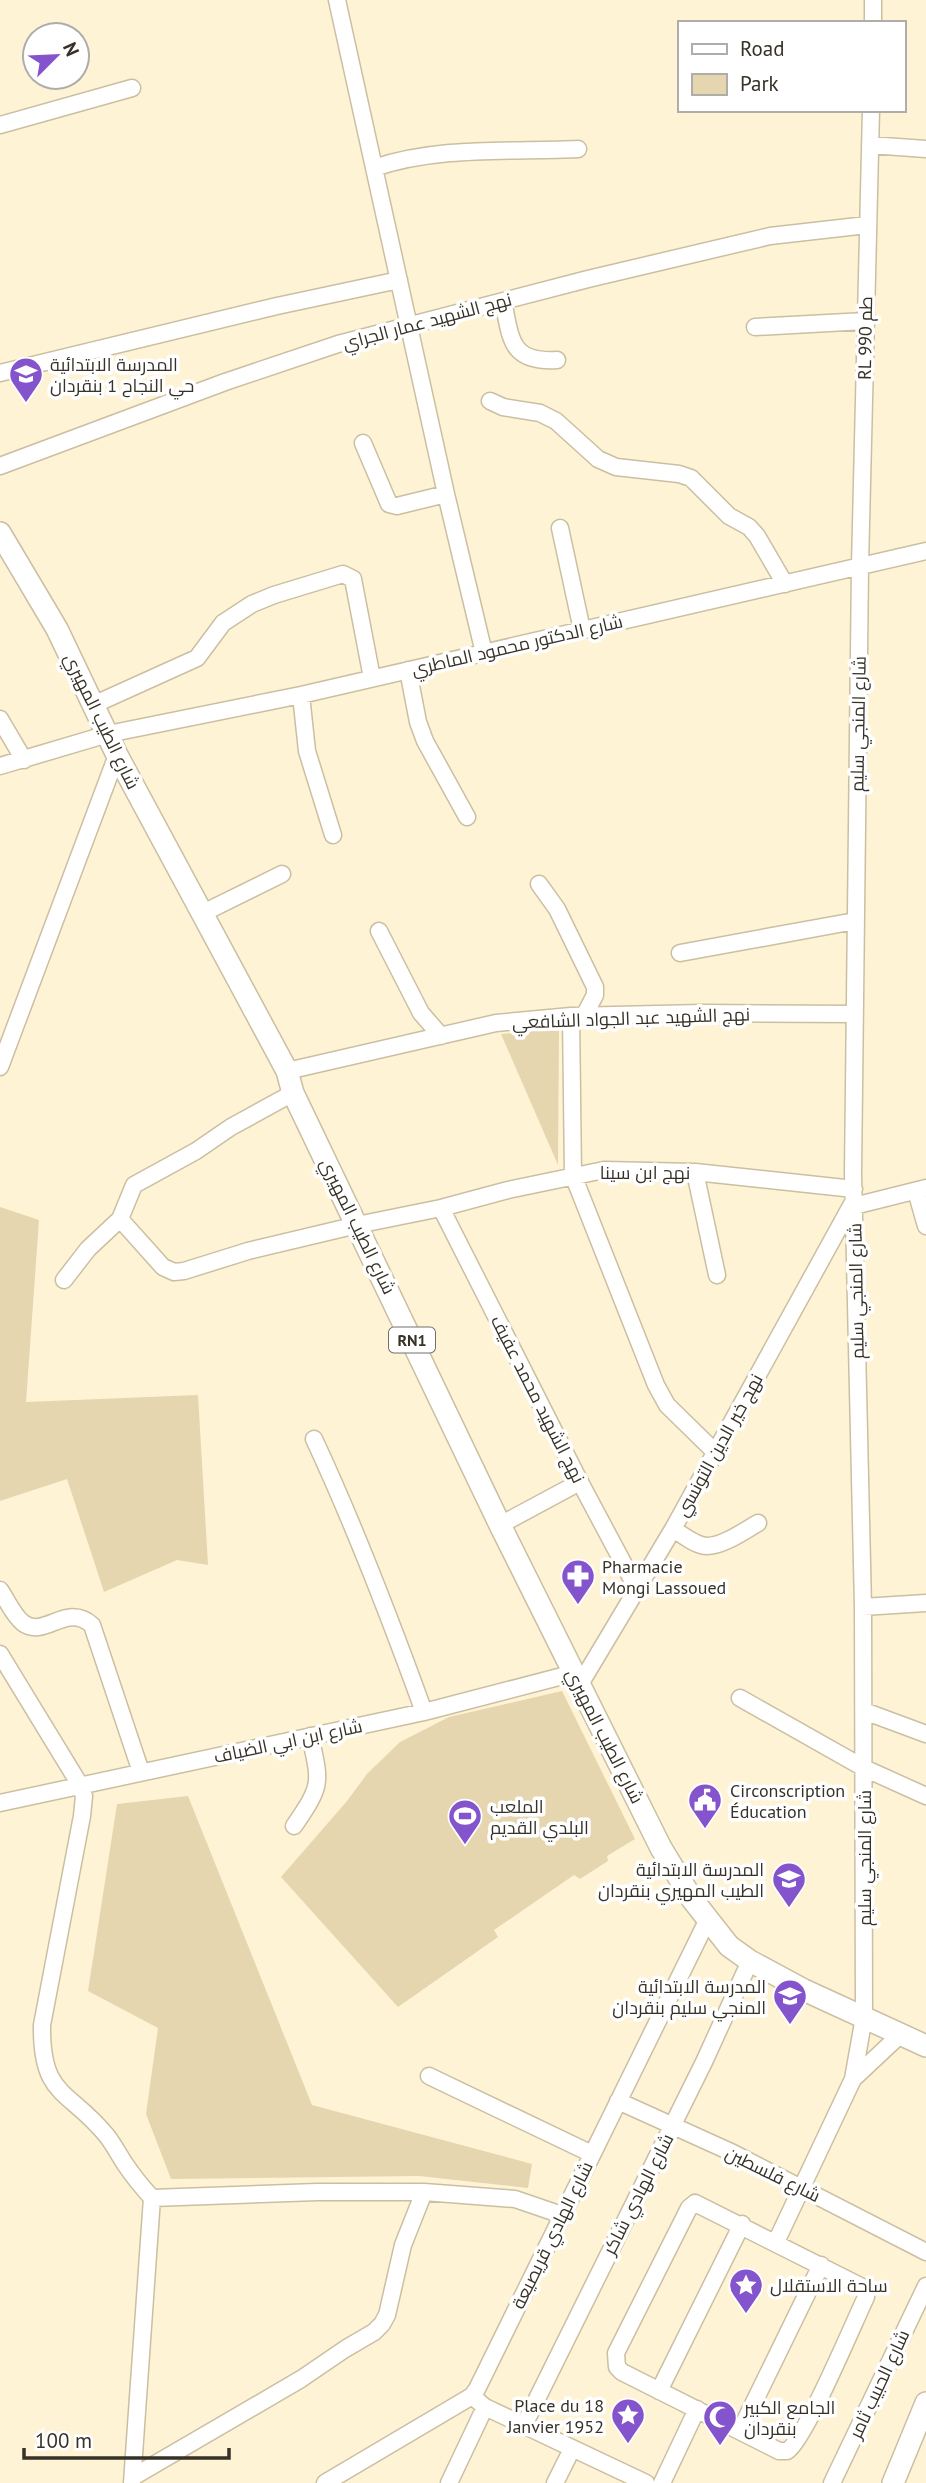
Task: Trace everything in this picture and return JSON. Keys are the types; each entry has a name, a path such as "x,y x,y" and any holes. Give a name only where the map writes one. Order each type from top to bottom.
{"main road":[{"name":"شارع الطيب المهيري","path":"0,533 57,629 117,755 287,1071 293,1093 500,1525 661,1848 707,1921 729,1946 750,1961 804,1990 926,2046"},
{"path":"893,2483 926,2403"}],"street":[{"path":"337,0 446,494 484,653"},
{"path":"873,0 873,21"},
{"path":"0,125 132,88"},
{"name":"RL طم 990","path":"860,566 871,112"},
{"path":"870,145 926,149"},
{"path":"374,168 393,161 442,153 578,149"},
{"name":"نهج الشهيد عمار الجراي","path":"0,466 225,382 338,344 770,236 867,225"},
{"path":"0,373 277,306 399,280"},
{"path":"503,301 516,351 527,358 557,360"},
{"path":"755,327 865,321"},
{"path":"490,401 503,407 540,413 556,421 598,459 616,467 679,474 691,478 729,516 749,527 757,536 785,584"},
{"path":"363,443 389,504 397,506 446,494"},
{"path":"560,528 582,630"},
{"name":"شارع الدكتور محمود الماطري","path":"0,766 107,734 301,695 926,551"},
{"name":"شارع المنجي سليم","path":"853,2079 864,2017 863,1607 854,1199 860,566"},
{"path":"93,705 197,657 223,623 252,604 344,574 354,579 372,678"},
{"path":"408,670 418,722 425,741 467,817"},
{"path":"301,695 307,751 333,835"},
{"path":"0,719 24,760"},
{"path":"0,1067 117,755"},
{"path":"201,914 282,874"},
{"path":"539,884 558,909 595,987 596,995 578,1016 573,1175 656,1385 667,1405 715,1452"},
{"path":"680,953 855,921"},
{"path":"379,931 421,1013 441,1036"},
{"name":"نهج الشهيد عبد الجواد الشافعي","path":"287,1071 496,1023 578,1016 701,1013 855,1014"},
{"path":"64,1280 88,1249 120,1219 134,1185 196,1151 230,1127 293,1093"},
{"name":"نهج ابن سينا","path":"120,1219 163,1267 173,1272 357,1225 441,1208 573,1175 604,1171 695,1172 854,1199 921,1189"},
{"path":"695,1172 717,1275"},
{"path":"921,1189 926,1226"},
{"name":"نهج خير الدين التونسي","path":"576,1680 637,1589 673,1529 854,1199"},
{"name":"نهج الشهيد محمد عفيف","path":"441,1208 637,1589"},
{"path":"314,1439 380,1589 424,1712"},
{"path":"500,1525 580,1482"},
{"path":"673,1529 699,1545 708,1546 716,1545 758,1523"},
{"path":"0,1590 17,1618 31,1627 77,1616 92,1625 141,1772"},
{"path":"863,1607 926,1603"},
{"path":"0,1654 80,1785 84,1796 42,2025 46,2068 55,2087 106,2135 136,2180 152,2198 133,2480"},
{"name":"شارع ابن ابي الضياف","path":"0,1803 576,1680"},
{"path":"740,1698 864,1768 926,1796"},
{"path":"864,1711 926,1734"},
{"path":"294,1826 318,1786 310,1736"},
{"name":"شارع الهادي قريصيعة","path":"472,2396 707,1921"},
{"name":"شارع الهادي شاكر","path":"524,2425 750,1961"},
{"path":"776,2242 853,2079 901,2034"},
{"path":"429,2076 592,2154"},
{"name":"شارع فلسطين","path":"618,2101 802,2187 926,2252"},
{"path":"152,2198 317,2192 424,2192 515,2199 562,2215"},
{"path":"133,2480 302,2379 382,2324 387,2315 402,2245 424,2192"},
{"path":"700,2203 776,2242 863,2286 867,2293 833,2370 793,2448 787,2451 779,2451 622,2372 615,2360 616,2353 692,2204 700,2203"},
{"path":"659,2390 742,2224"},
{"path":"740,2431 821,2265"},
{"name":"شارع الحبيب ثامر","path":"832,2483 926,2286"},
{"path":"338,2481 472,2396 485,2407 646,2483"},
{"path":"449,2483 485,2407"},
{"path":"662,2483 697,2409"},
{"path":"555,2483 572,2449"}],"green space":[{"path":"559,1029 558,1165 501,1034"},
{"path":"0,1207 39,1220 26,1402 198,1395 208,1565 177,1560 104,1592 67,1479 0,1501"},
{"name":"الملعب البلدي القديم","path":"562,1691 635,1839 607,1856 608,1861 580,1879 574,1875 494,1930 498,1937 398,2007 281,1877 367,1774 400,1742 449,1717"},
{"path":"188,1796 312,2105 532,2164 528,2188 419,2176 171,2179 146,2114 158,2028 88,1991 117,1804"}],"place":[{"name":"المدرسة الابتدائية حي النجاح 1 بنقردان","path":"26,404"},
{"name":"Pharmacie Mongi Lassoued","path":"578,1606"},
{"name":"Circonscription Éducation","path":"705,1830"},
{"name":"الملعب البلدي القديم","path":"465,1846"},
{"name":"المدرسة الابتدائية الطيب المهيري بنقردان","path":"789,1909"},
{"name":"المدرسة الابتدائية المنجي سليم بنقردان","path":"790,2026"},
{"name":"ساحة الاستقلال","path":"746,2315"},
{"name":"Place du 18 Janvier 1952","path":"628,2445"},
{"name":"الجامع الكبير بنقردان","path":"720,2447"}]}
